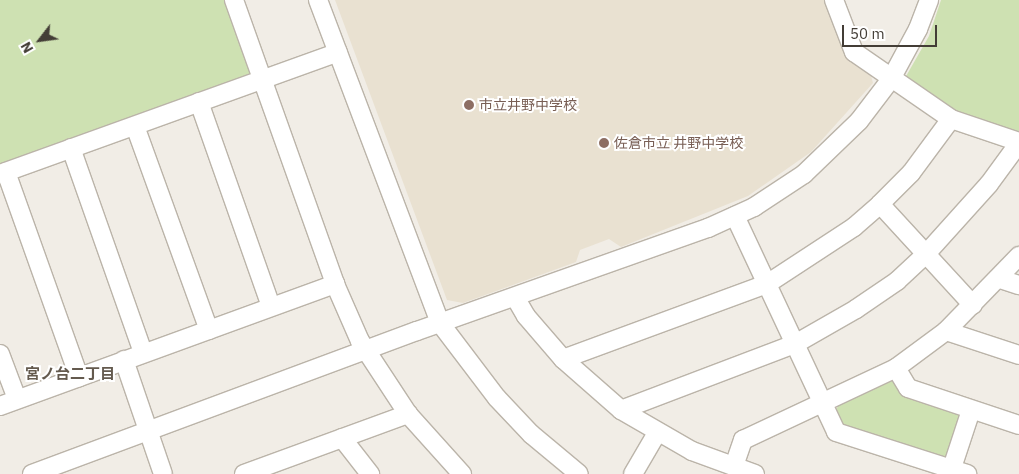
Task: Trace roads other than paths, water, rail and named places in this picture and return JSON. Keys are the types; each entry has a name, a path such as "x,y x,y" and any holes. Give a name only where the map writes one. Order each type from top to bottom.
{"street":[{"path":"234,0 335,284 366,350 408,414 462,474"},
{"path":"318,0 440,322 498,398 531,434 579,474"},
{"path":"621,410 795,344 897,281 926,254 989,184 1019,142 951,119 890,79 854,52 834,0"},
{"path":"32,474 440,322 515,297 735,216 784,188 819,162 858,121 890,79 918,29 929,0"},
{"path":"79,377 3,173 338,52"},
{"path":"199,102 271,306"},
{"path":"563,359 767,284 854,227 880,204 911,173 951,119"},
{"path":"134,126 209,330"},
{"path":"71,148 143,353"},
{"path":"880,204 973,305"},
{"path":"735,216 836,432 956,472 971,410"},
{"path":"734,466 743,440 824,404 896,368 946,331 1000,279 1019,256"},
{"path":"1000,279 1019,285"},
{"path":"0,406 335,284"},
{"path":"515,297 526,316 563,359 621,410 657,433 755,474"},
{"path":"946,331 1019,355"},
{"path":"0,354 17,399"},
{"path":"124,360 163,474"},
{"path":"896,368 908,388 1019,426"},
{"path":"244,474 281,468 342,438 408,414"},
{"path":"633,474 657,433"},
{"path":"342,438 370,474"}],"place":[{"name":"市立井野中学校","path":"469,105"},
{"name":"佐倉市立 井野中学校","path":"604,143"}],"district":[{"name":"宮ノ台二丁目","path":"70,374"}]}
